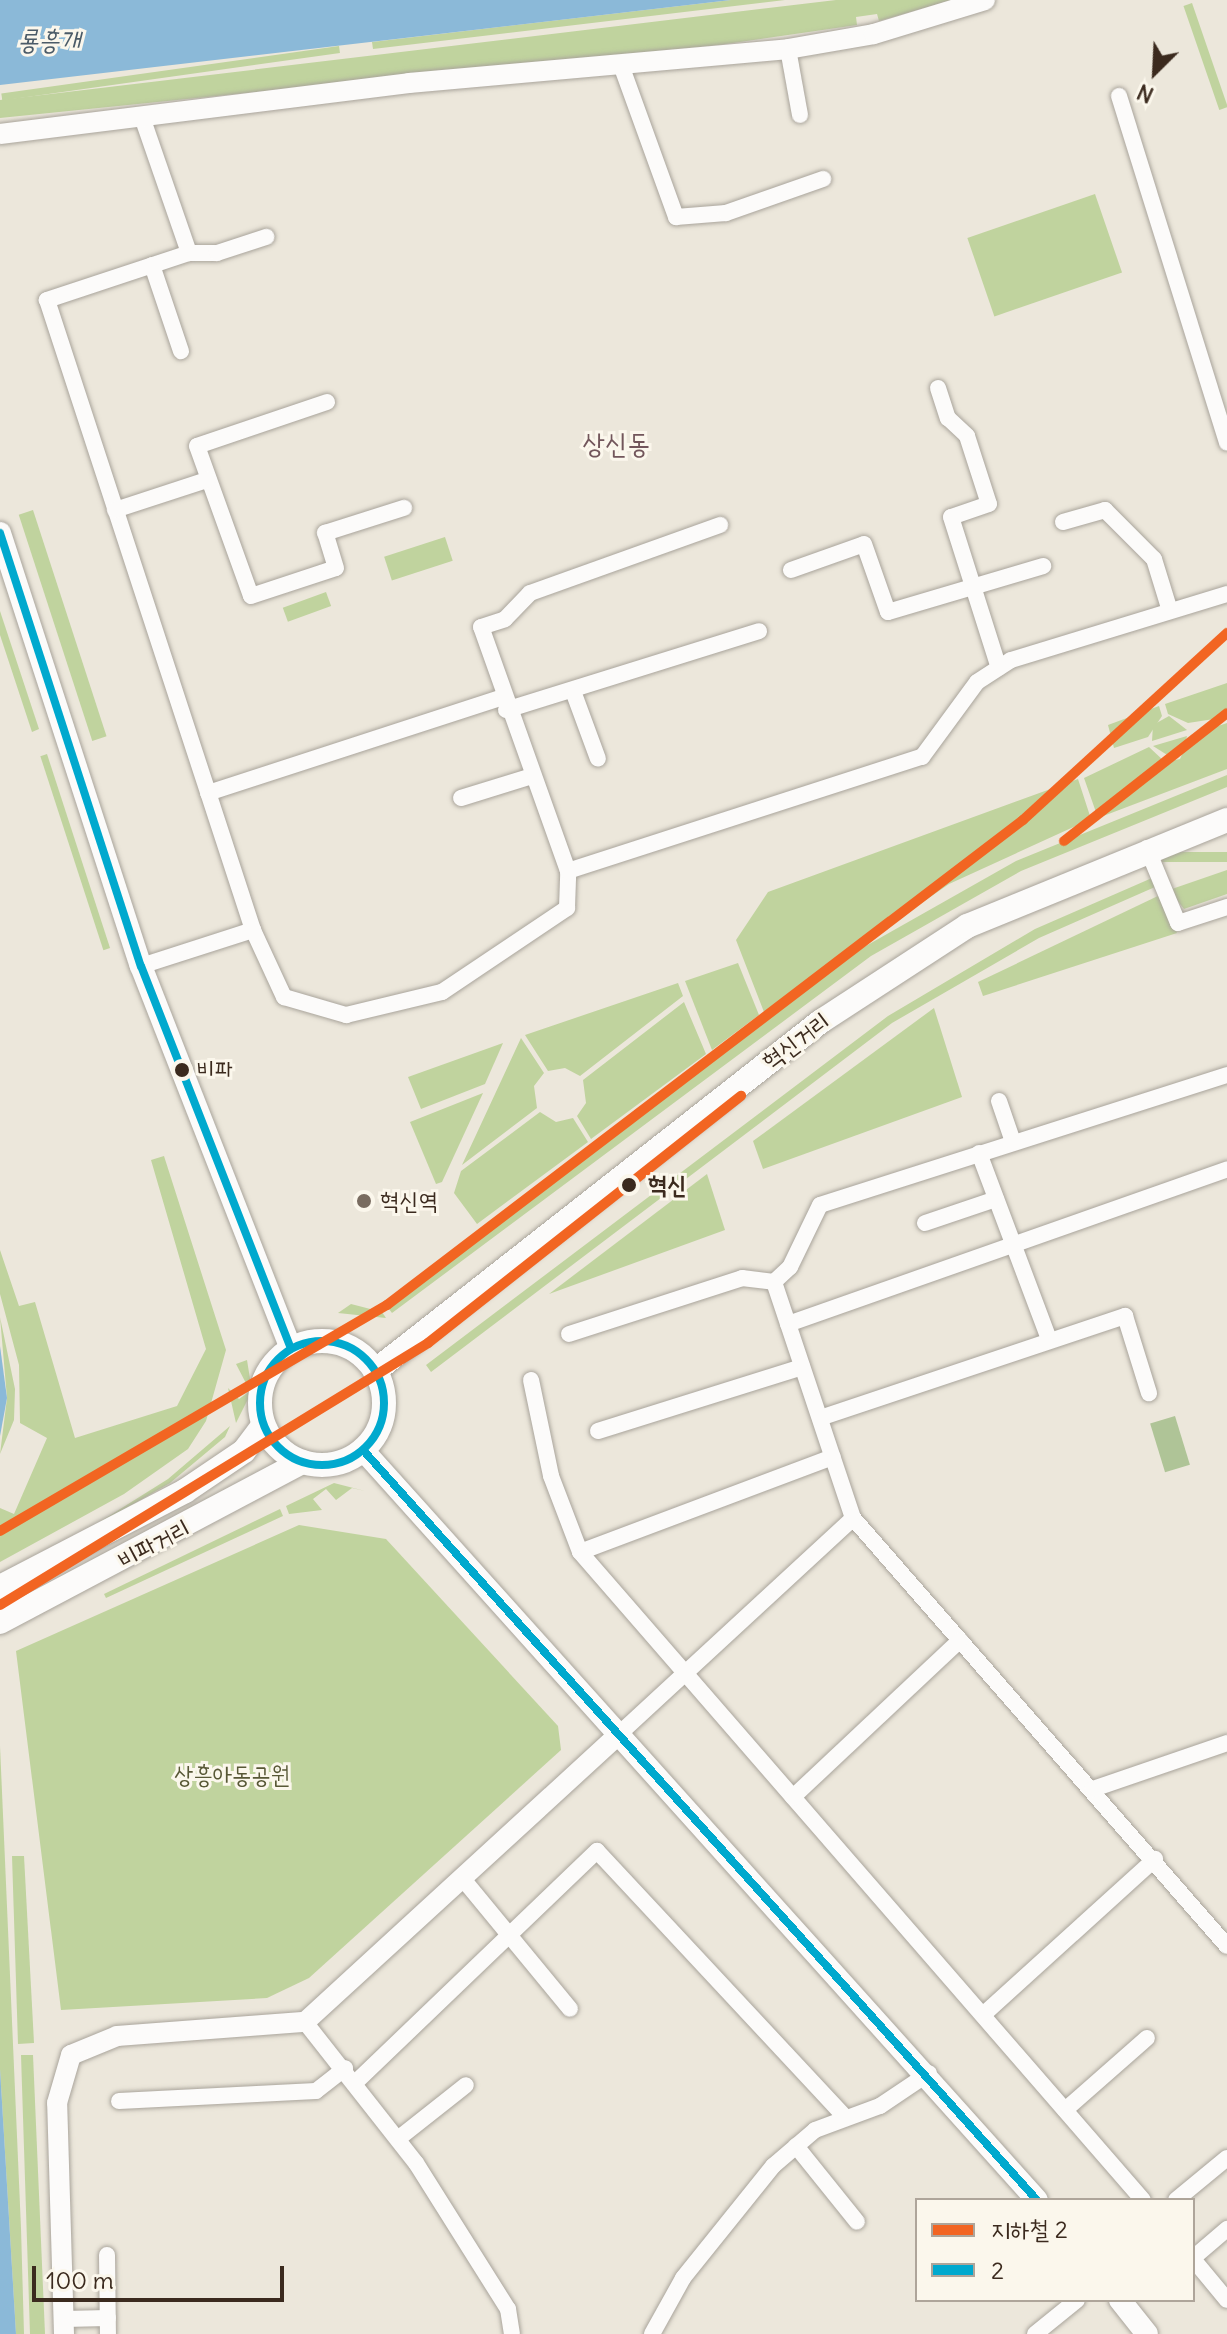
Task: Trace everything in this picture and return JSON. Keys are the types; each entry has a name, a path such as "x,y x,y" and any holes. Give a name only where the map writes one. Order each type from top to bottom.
{"main road":[{"path":"0,533 141,966 291,1349"},
{"name":"혁신거리","path":"375,1371 820,1022 967,926 1147,848 1227,820"},
{"path":"323,1341 345,1345 375,1371 383,1413 363,1450 336,1464 302,1462 282,1452 263,1426 260,1394 267,1373 291,1349 323,1341"},
{"name":"비파거리","path":"0,1587 185,1491 244,1451 263,1426"},
{"path":"363,1450 617,1736 929,2073 1035,2198"},
{"name":"비파거리","path":"2,1621 302,1462"},
{"path":"1122,2302 1147,2334"}],"street":[{"path":"0,134 788,49 874,34 985,0"},
{"path":"788,49 800,115"},
{"path":"621,65 676,217 726,213 823,179"},
{"path":"1119,96 1227,443"},
{"path":"142,117 189,253"},
{"path":"266,237 217,253 189,253 47,300 253,930 284,997 346,1015 442,992 544,927 567,908 573,891 568,871 504,703 481,627 505,619 530,593 720,525"},
{"path":"152,265 181,351"},
{"path":"938,388 948,418 967,436 989,504 951,517 999,668"},
{"path":"327,402 197,446 251,596 336,568 325,533 404,508"},
{"path":"115,510 207,480"},
{"path":"1063,522 1105,510 1154,559 1170,611"},
{"path":"791,570 864,544 888,612 1043,566"},
{"path":"568,871 922,757 977,682 999,668 1227,594"},
{"path":"208,793 504,703 573,691 759,631"},
{"path":"573,691 598,759"},
{"path":"461,798 532,776"},
{"path":"1147,848 1178,923 1227,907"},
{"path":"141,966 253,930"},
{"path":"774,1282 790,1267 820,1205 1227,1075"},
{"path":"999,1101 1013,1142"},
{"path":"979,1153 1049,1339"},
{"path":"788,1324 1012,1239 1227,1169"},
{"path":"925,1223 996,1199"},
{"path":"569,1334 742,1278 774,1282"},
{"path":"774,1282 853,1518 1155,1859 1227,1946"},
{"path":"820,1418 1125,1316 1149,1393"},
{"path":"598,1431 802,1367"},
{"path":"531,1380 551,1476 580,1552 1141,2198"},
{"path":"580,1552 833,1457"},
{"path":"107,2255 108,2326 64,2326 57,2103 71,2055 117,2036 305,2022 617,1736 687,1676 853,1518"},
{"path":"793,1797 960,1640"},
{"path":"1093,1789 1227,1743"},
{"path":"356,2082 509,1931 597,1851 845,2117"},
{"path":"984,2014 1155,1859"},
{"path":"463,1879 509,1931 570,2009"},
{"path":"305,2022 399,2138 508,2309 512,2334"},
{"path":"1065,2110 1147,2038"},
{"path":"119,2101 316,2091 345,2068"},
{"path":"652,2334 683,2278 796,2146 845,2117 880,2106 929,2073"},
{"path":"399,2138 466,2085"},
{"path":"796,2146 857,2222"},
{"path":"1178,2198 1227,2158"},
{"path":"1195,2257 1227,2229"},
{"path":"1195,2261 1227,2300"},
{"path":"1035,2334 1075,2302"}],"green space":[{"path":"731,0 785,0 373,49 372,42"},
{"path":"836,0 952,0 879,21 877,14 856,17 857,25 719,45 0,118 0,100"},
{"path":"1192,3 1227,105 1219,110 1183,6"},
{"path":"339,46 340,53 2,100 1,93"},
{"path":"1095,194 1122,272 994,316 967,238"},
{"path":"33,510 107,736 92,741 19,515"},
{"path":"445,537 453,561 392,581 384,557"},
{"path":"326,592 331,606 288,622 283,608"},
{"path":"0,611 39,729 32,732 0,635"},
{"path":"1227,683 1227,717 1188,723 1168,714 1165,704"},
{"path":"1159,706 1162,716 1148,737 1114,748 1108,725"},
{"path":"1169,716 1187,730 1152,741 1153,725"},
{"path":"1227,723 1227,769 1098,818 1084,778 1149,747 1165,762 1180,759 1191,735"},
{"path":"1187,736 1183,752 1172,758 1153,746"},
{"path":"47,754 110,948 103,950 40,756"},
{"path":"1227,775 1227,787 1021,871 871,956 392,1313 386,1305 864,947 1016,861"},
{"path":"1078,779 1091,819 949,884 764,1012 736,940 768,892"},
{"path":"1162,852 1227,852 1227,862 1162,862"},
{"path":"1227,870 1227,894 1184,909 1169,890"},
{"path":"1152,878 1155,887 1039,938 892,1023 431,1372 426,1365 888,1016 1035,929"},
{"path":"1160,895 1177,933 983,996 978,982"},
{"path":"738,963 759,1015 712,1050 685,981"},
{"path":"678,983 683,996 580,1076 565,1068 548,1071 525,1035"},
{"path":"684,1002 706,1054 591,1139 577,1116 586,1103 583,1080"},
{"path":"934,1008 962,1097 763,1169 753,1141"},
{"path":"521,1038 544,1073 534,1086 537,1108 462,1165"},
{"path":"503,1043 485,1084 421,1109 408,1077"},
{"path":"483,1093 442,1182 436,1184 410,1122"},
{"path":"540,1112 556,1122 573,1118 588,1142 477,1224 454,1193 461,1171"},
{"path":"164,1156 226,1350 206,1421 188,1449 124,1494 0,1562 0,1508 14,1514 47,1438 20,1423 19,1365 0,1294 0,1250 19,1306 35,1302 75,1438 177,1406 206,1349 151,1160"},
{"path":"707,1174 725,1230 549,1294"},
{"path":"351,1304 382,1312 386,1318 338,1313"},
{"path":"0,1317 15,1389 14,1420 0,1454 7,1398"},
{"path":"247,1360 252,1391 236,1423 228,1388 239,1399 250,1391 236,1364"},
{"path":"1175,1416 1190,1465 1165,1472 1150,1424"},
{"path":"230,1426 225,1437 170,1483 74,1538 168,1479"},
{"path":"334,1483 365,1491 352,1488 336,1500 326,1489 313,1499 322,1510 289,1514 286,1506"},
{"path":"280,1509 283,1516 106,1598 104,1594"},
{"name":"상흥아동공원","path":"299,1525 386,1539 558,1726 561,1750 309,1978 267,1998 61,2010 16,1651"},
{"path":"0,1746 24,2334 16,2334 0,2069"},
{"path":"12,1856 24,1856 34,2043 18,2044"},
{"path":"21,2055 33,2055 45,2334 30,2334"}],"water":[{"name":"룡흥개","path":"0,0 731,0 0,85"},
{"path":"0,1346 7,1398 0,1436"},
{"path":"0,2069 16,2334 0,2334"}],"metro line":[{"name":"2","path":"0,1531 387,1305 1023,820 1227,633"},
{"name":"2","path":"1064,841 1227,713"},
{"name":"2","path":"0,1605 428,1343 741,1096"}],"transit line":[{"name":"2","path":"0,533 141,966 291,1349"},
{"name":"2","path":"322,1341 346,1346 366,1359 379,1379 384,1403 379,1427 366,1447 346,1460 322,1465 298,1460 278,1447 265,1427 260,1403 265,1379 278,1359 298,1346 322,1341"},
{"name":"2","path":"363,1450 1035,2198"}],"place":[{"name":"비파","path":"182,1070"},
{"name":"혁신","path":"629,1185"},
{"name":"혁신역","path":"364,1201"}],"district":[{"name":"상신동","path":"616,443"}]}
